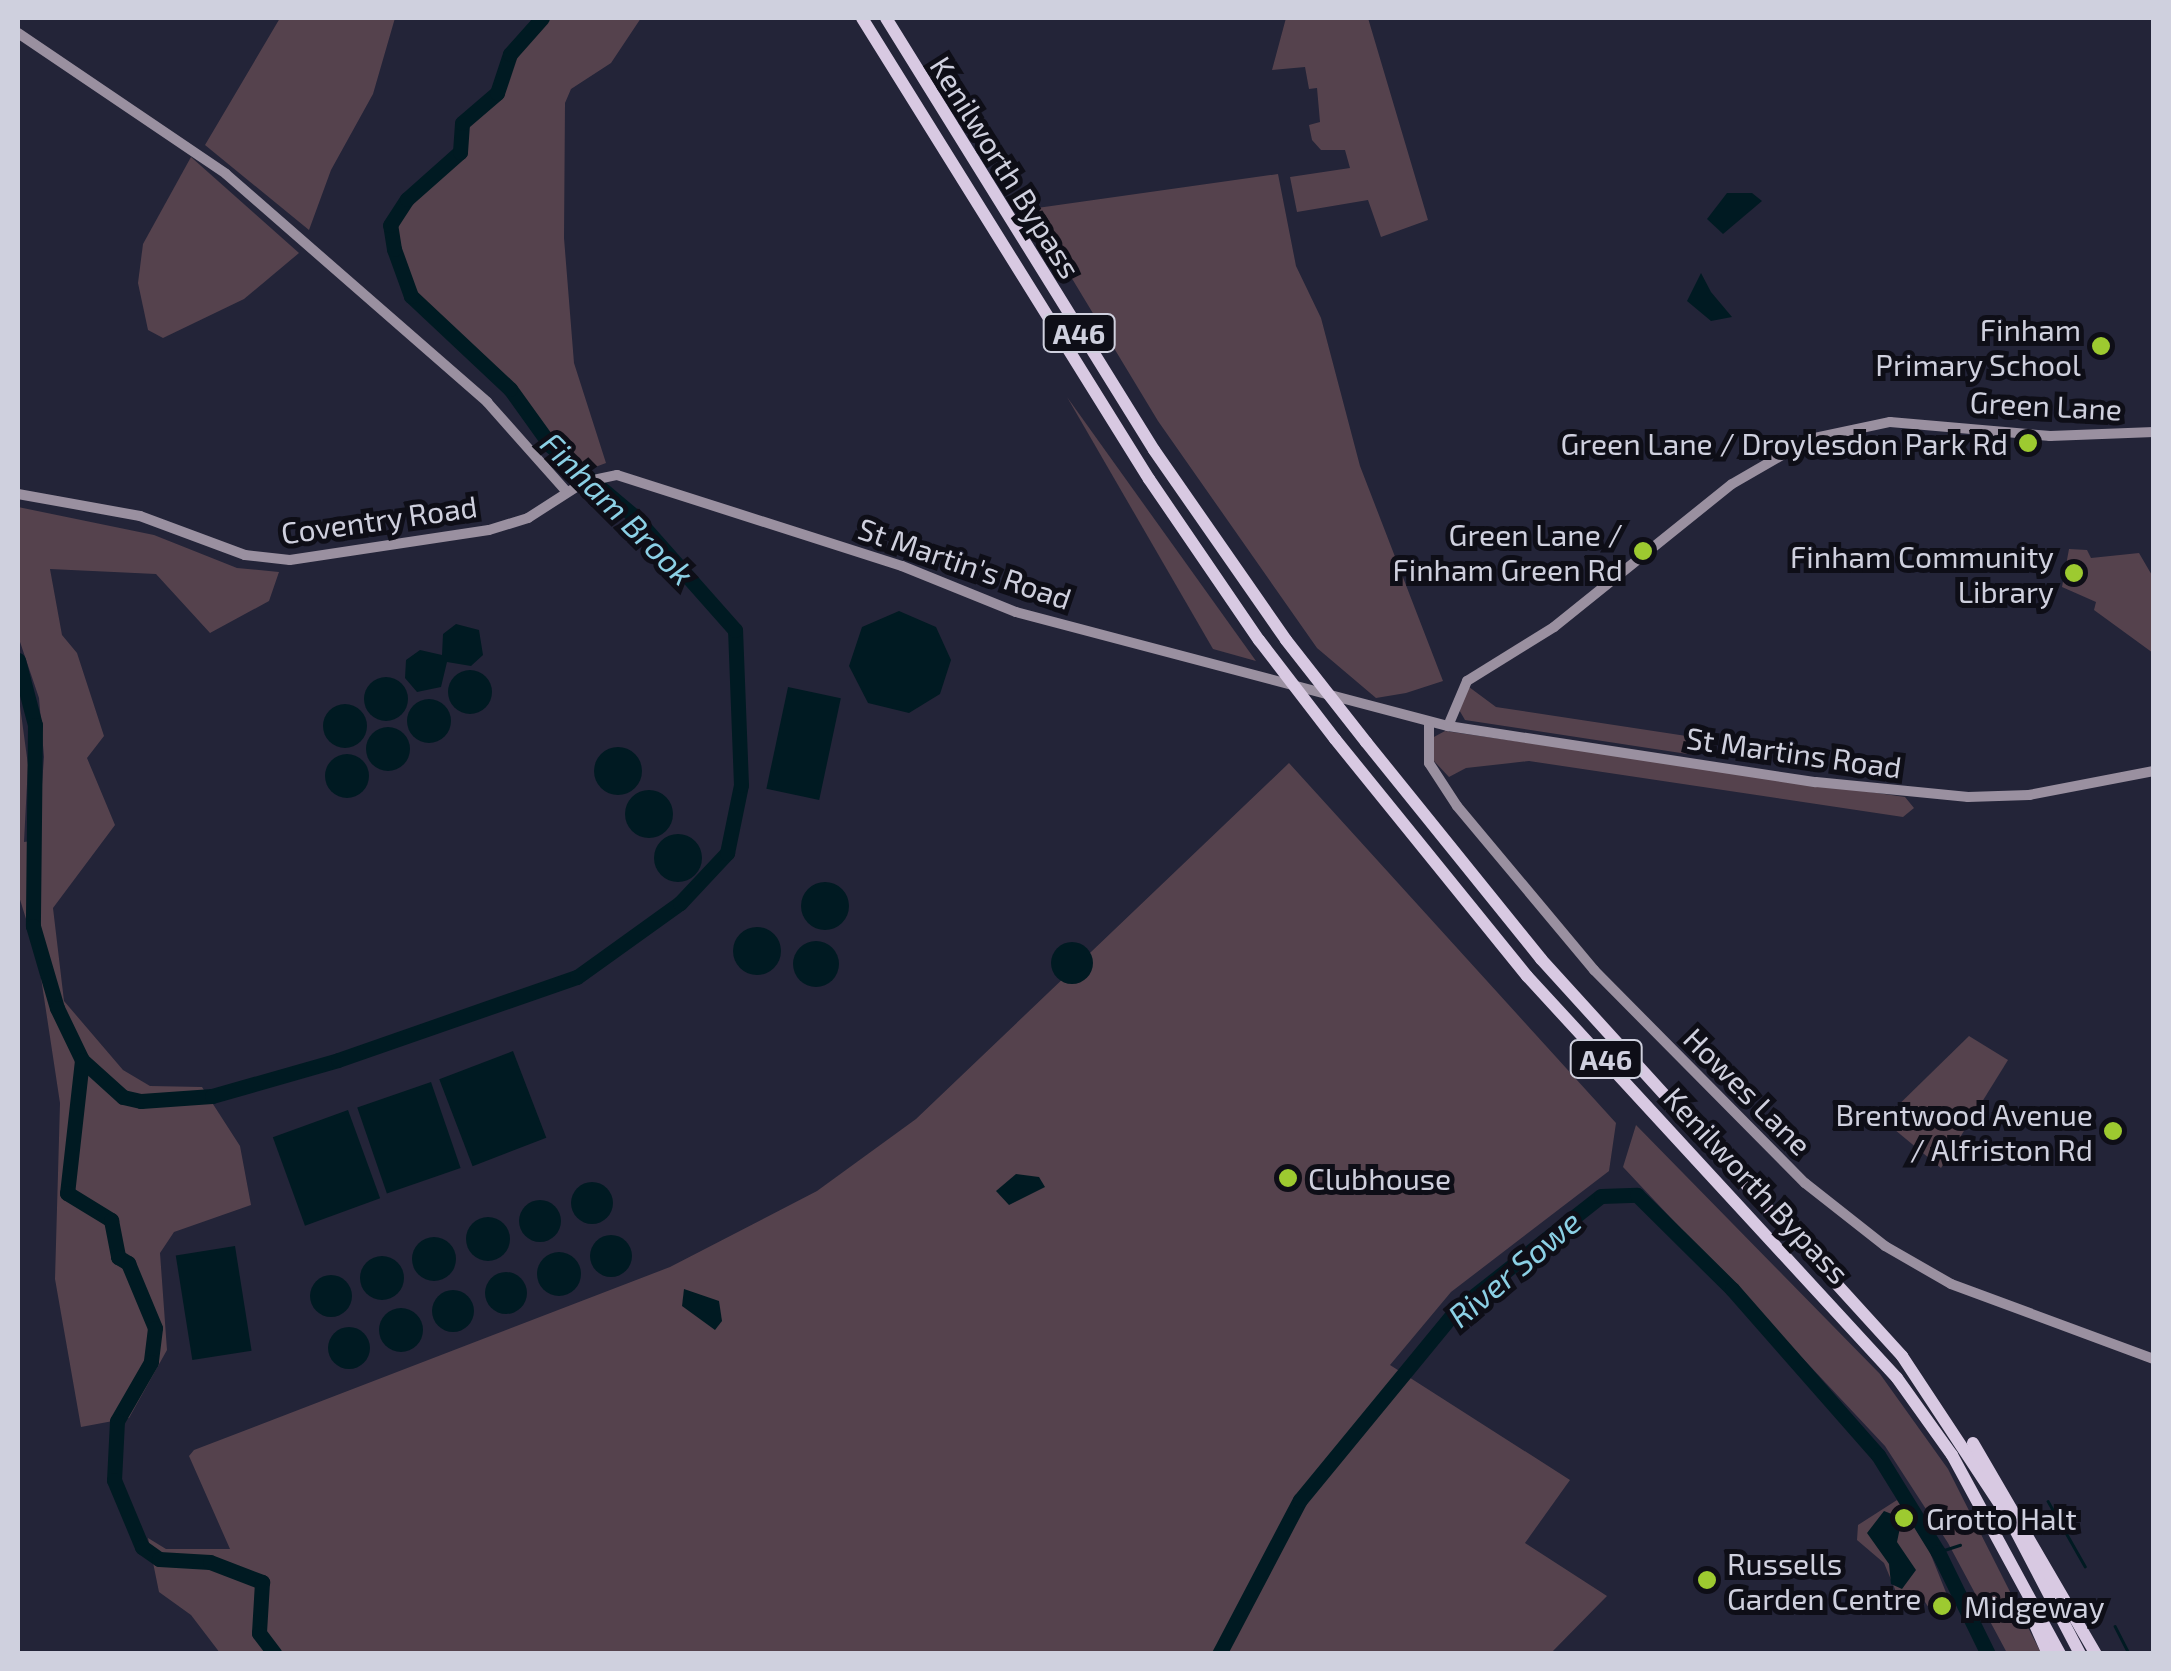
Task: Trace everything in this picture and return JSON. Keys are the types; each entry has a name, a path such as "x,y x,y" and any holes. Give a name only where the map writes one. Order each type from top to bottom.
{"highway":[{"name":"Kenilworth Bypass","path":"862,18 1149,479 1260,640 1527,976 1897,1378 2003,1544"},
{"name":"Kenilworth Bypass","path":"886,18 1154,450 1286,640 1541,959 1844,1288"},
{"name":"A46","path":"1844,1288 1902,1356 2010,1520 2055,1605 2088,1654"},
{"name":"A46","path":"1844,1288 1870,1307 1934,1384 2015,1506 2096,1654"},
{"name":"A46","path":"2003,1544 2048,1654"},
{"path":"2003,1544 2060,1654"},
{"path":"2055,1605 2080,1654"}],"main road":[{"path":"18,33 226,174 487,402 567,492"},
{"name":"Green Lane","path":"1448,726 1467,681 1554,627 1732,484 1810,439 1890,422 2050,436 2154,432"},
{"name":"Coventry Road","path":"18,494 140,516 246,555 290,560 490,530 528,518 584,482 604,476"},
{"name":"St Martin's Road","path":"604,476 630,477 710,510 875,556 1016,612 1429,722"},
{"name":"St Martins Road","path":"1429,722 1816,782 1968,797 2030,795 2154,771"},
{"name":"Howes Lane","path":"1429,722 1429,763 1457,806 1594,970 1805,1183 1885,1246 1951,1284 2154,1360"}],"shaded area":[{"path":"280,18 395,18 373,94 331,170 309,230 205,145"},
{"path":"542,18 641,18 611,63 571,89 565,103 564,238 574,363 606,463 582,472 551,446 510,389 411,296 390,225 407,199 460,152 462,123 497,93 510,54"},
{"path":"1286,18 1368,18 1428,220 1381,237 1368,200 1297,212 1290,177 1350,168 1345,150 1321,150 1312,140 1309,125 1320,122 1317,88 1309,89 1305,67 1272,70"},
{"path":"191,157 299,253 244,299 163,338 148,330 138,283 143,244"},
{"path":"1278,174 1296,266 1321,318 1360,466 1443,681 1406,693 1376,698 1317,648 1158,421 1030,209"},
{"path":"1067,397 1256,661 1213,649"},
{"path":"18,507 154,535 237,568 279,572 269,601 210,633 156,574 50,569 62,635 77,653 104,736 87,758 115,825 53,908 64,1001 123,1070 150,1086 202,1087 240,1146 251,1205 174,1232 160,1253 167,1350 129,1418 81,1427 55,1279 60,1103 38,958 18,893 18,691 28,765 24,842 38,840 44,757 39,698 18,636"},
{"path":"2069,549 2087,550 2091,558 2139,553 2153,577 2153,653 2094,610 2096,602 2062,587"},
{"path":"1469,687 1496,707 1693,737 1694,755 1465,720 1458,708"},
{"path":"1445,731 1905,797 1914,808 1903,817 1529,761 1466,768 1449,777 1433,760 1432,738"},
{"path":"1289,763 1616,1123 1609,1171 1451,1292 1390,1365 1570,1480 1525,1543 1607,1596 1551,1653 220,1653 191,1615 159,1592 148,1538 166,1549 230,1549 189,1456 194,1450 670,1267 817,1191 916,1119"},
{"path":"1969,1036 2008,1060 1941,1168 1883,1120"},
{"path":"1636,1125 1880,1374 1948,1469 2041,1653 2007,1653 1948,1543 1885,1446 1623,1167"},
{"path":"1897,1500 1929,1550 1951,1605 1931,1611 1919,1593 1897,1594 1884,1563 1857,1540 1858,1525"}],"water":[{"path":"1727,193 1752,193 1762,201 1723,234 1707,219"},
{"path":"1701,273 1732,317 1711,321 1687,301"},
{"path":"899,611 936,627 951,660 940,694 909,713 868,703 849,666 862,627"},
{"path":"456,624 479,630 483,655 471,666 447,662 441,687 417,692 405,678 406,660 420,650 442,655 443,634"},
{"path":"470,670 486,676 492,692 486,708 470,714 454,708 448,692 454,676"},
{"path":"386,677 402,683 408,699 402,715 386,721 370,715 364,699 370,683"},
{"path":"788,687 841,698 819,800 766,789"},
{"path":"429,699 445,705 451,721 445,737 429,743 413,737 407,721 413,705"},
{"path":"345,704 361,710 367,726 361,742 345,748 329,742 323,726 329,710"},
{"path":"388,727 404,733 410,749 404,765 388,771 372,765 366,749 372,733"},
{"path":"618,747 635,754 642,771 635,788 618,795 601,788 594,771 601,754"},
{"path":"347,754 363,760 369,776 363,792 347,798 331,792 325,776 331,760"},
{"path":"649,790 666,797 673,814 666,831 649,838 632,831 625,814 632,797"},
{"path":"678,834 695,841 702,858 695,875 678,882 661,875 654,858 661,841"},
{"path":"825,882 842,889 849,906 842,923 825,930 808,923 801,906 808,889"},
{"path":"757,927 774,934 781,951 774,968 757,975 740,968 733,951 740,934"},
{"path":"816,941 832,948 839,964 832,980 816,987 800,980 793,964 800,948"},
{"path":"1072,942 1087,948 1093,963 1087,978 1072,984 1057,978 1051,963 1057,948"},
{"path":"513,1051 546,1138 473,1166 439,1079"},
{"path":"431,1082 461,1168 387,1193 357,1107"},
{"path":"348,1110 380,1198 305,1226 273,1137"},
{"path":"1016,1174 1039,1177 1045,1187 1009,1205 996,1191"},
{"path":"592,1182 607,1188 613,1203 607,1218 592,1224 577,1218 571,1203 577,1188"},
{"path":"540,1200 555,1206 561,1221 555,1236 540,1242 525,1236 519,1221 525,1206"},
{"path":"488,1217 504,1223 510,1239 504,1255 488,1261 472,1255 466,1239 472,1223"},
{"path":"611,1235 626,1241 632,1256 626,1271 611,1277 596,1271 590,1256 596,1241"},
{"path":"434,1237 449,1244 456,1259 449,1274 434,1281 419,1274 412,1259 419,1244"},
{"path":"235,1246 252,1351 192,1360 176,1255"},
{"path":"559,1252 575,1258 581,1274 575,1290 559,1296 543,1290 537,1274 543,1258"},
{"path":"382,1256 397,1263 404,1278 397,1293 382,1300 367,1293 360,1278 367,1263"},
{"path":"506,1272 521,1278 527,1293 521,1308 506,1314 491,1308 485,1293 491,1278"},
{"path":"331,1275 346,1281 352,1296 346,1311 331,1317 316,1311 310,1296 316,1281"},
{"path":"684,1289 719,1301 722,1321 715,1330 682,1306"},
{"path":"453,1290 468,1296 474,1311 468,1326 453,1332 438,1326 432,1311 438,1296"},
{"path":"401,1308 416,1315 423,1330 416,1345 401,1352 386,1345 379,1330 386,1315"},
{"path":"349,1327 364,1333 370,1348 364,1363 349,1369 334,1363 328,1348 334,1333"},
{"path":"1884,1511 1902,1518 1897,1542 1916,1570 1902,1589 1891,1584 1889,1564 1867,1533"}],"waterway":[{"name":"Finham Brook","path":"82,1060 123,1097 141,1101 212,1096 338,1060 577,977 680,903 727,853 741,785 735,630 634,516 551,446 510,389 411,296 394,249 390,225 407,199 460,152 462,123 497,93 510,54 542,18"},
{"name":"River Sowe","path":"18,660 35,725 33,926 57,1008 82,1060 67,1193 111,1220 118,1257 128,1263 155,1328 151,1362 117,1421 114,1480 142,1547 159,1559 210,1562 262,1582 259,1633 275,1654"},
{"name":"River Sowe","path":"1219,1654 1300,1500 1456,1310 1601,1196 1637,1195 1732,1289 1878,1455 1938,1552 1988,1654"},
{"path":"2048,1501 2085,1566"},
{"path":"1938,1552 1960,1545"},
{"path":"2115,1626 2129,1654"}],"place":[{"name":"Finham Primary School","path":"2101,346"},
{"name":"Green Lane / Droylesdon Park Rd","path":"2028,443"},
{"name":"Green Lane / Finham Green Rd","path":"1643,551"},
{"name":"Finham Community Library","path":"2074,573"},
{"name":"Brentwood Avenue / Alfriston Rd","path":"2113,1131"},
{"name":"Clubhouse","path":"1288,1178"},
{"name":"Grotto Halt","path":"1904,1518"},
{"name":"Russells Garden Centre","path":"1707,1580"},
{"name":"Midgeway","path":"1942,1606"}]}
